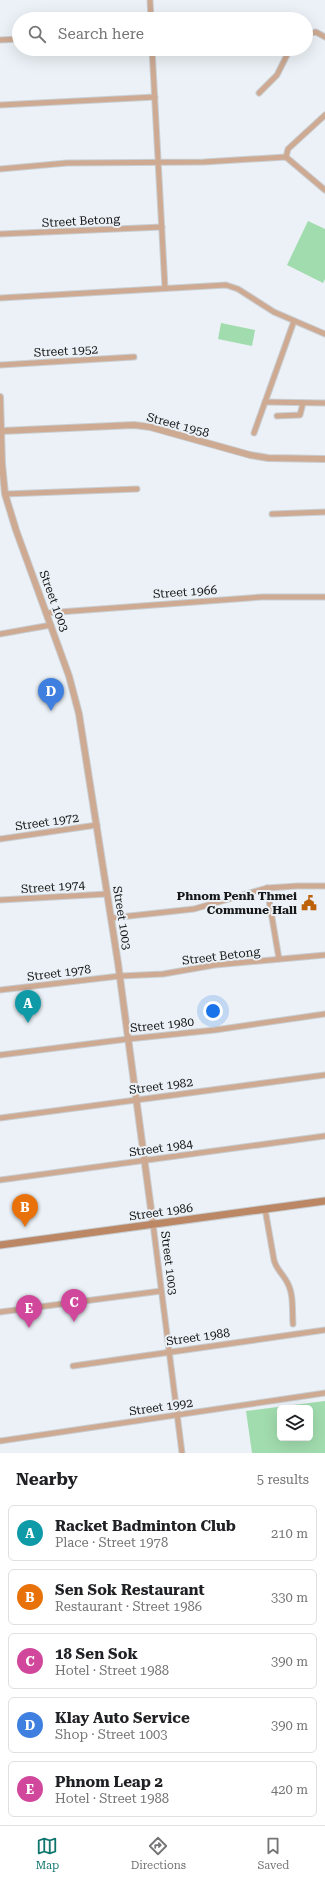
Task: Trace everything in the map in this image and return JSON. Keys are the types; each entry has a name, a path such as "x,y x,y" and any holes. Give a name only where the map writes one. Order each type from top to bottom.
{"main road":[{"name":"Street 1986","path":"0,1246 325,1201"}],"street":[{"path":"150,0 151,12"},
{"path":"313,33 316,32 325,37"},
{"path":"0,40 12,39"},
{"path":"152,56 165,288"},
{"path":"259,93 278,75 287,56"},
{"path":"0,105 155,97"},
{"path":"286,157 288,149 325,115"},
{"path":"0,169 68,163 158,161 169,163 286,157 325,190"},
{"name":"Street Betong","path":"0,234 162,227"},
{"path":"0,298 226,285 238,289 274,312 325,334"},
{"path":"254,434 294,321"},
{"name":"Street 1952","path":"0,365 134,357"},
{"name":"Street 1003","path":"0,397 2,464 6,494 16,530 69,676 79,714 120,976 182,1453"},
{"path":"265,402 325,403"},
{"path":"277,416 300,415 303,403"},
{"name":"Street 1958","path":"1,431 134,425 150,427 250,455 268,458 325,459"},
{"path":"6,494 137,489"},
{"path":"272,514 325,512"},
{"name":"Street 1966","path":"46,613 262,597 325,597"},
{"path":"0,634 51,625"},
{"name":"Street 1972","path":"0,839 97,825"},
{"path":"111,918 194,909 268,888 325,886"},
{"path":"268,888 279,959"},
{"name":"Street 1974","path":"0,900 107,894"},
{"name":"Street Betong","path":"120,976 163,974 215,965 325,955"},
{"name":"Street 1978","path":"0,990 120,976"},
{"name":"Street 1980","path":"0,1055 214,1030 325,1014"},
{"name":"Street 1982","path":"0,1118 325,1075"},
{"name":"Street 1984","path":"0,1180 325,1136"},
{"path":"265,1209 276,1267 288,1283 291,1294 293,1324"},
{"path":"0,1312 161,1291"},
{"name":"Street 1988","path":"73,1366 169,1351 325,1330"},
{"name":"Street 1992","path":"0,1440 325,1393"}],"green space":[{"path":"308,221 325,229 325,279 323,283 287,265"},
{"path":"221,323 255,330 252,346 218,339"},
{"path":"325,1401 325,1453 252,1453 246,1411 277,1407 277,1441 313,1441 313,1405 293,1405"}],"place":[{"name":"Klay Auto Service","path":"51,711"},
{"name":"Phnom Penh Thmei Commune Hall","path":"309,903"},
{"name":"Racket Badminton Club","path":"28,1023"},
{"name":"Sen Sok Restaurant","path":"25,1227"},
{"name":"18 Sen Sok","path":"74,1322"},
{"name":"Phnom Leap 2","path":"29,1328"}]}
